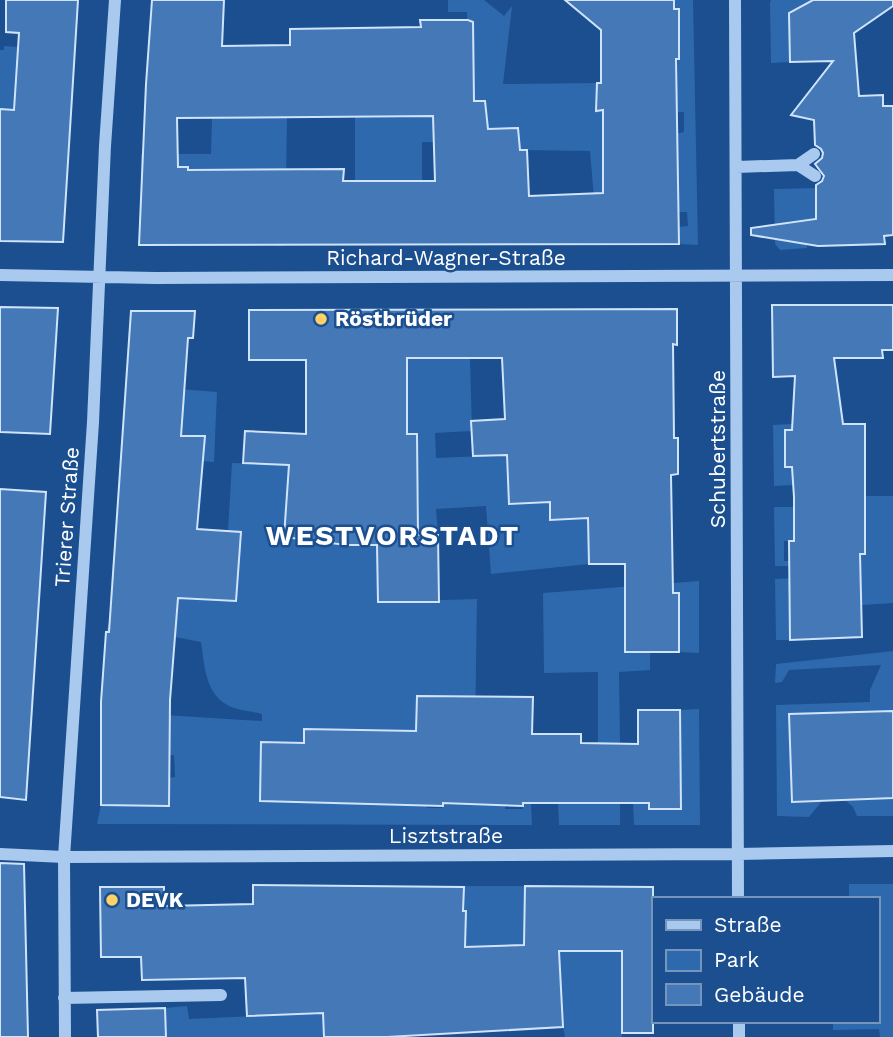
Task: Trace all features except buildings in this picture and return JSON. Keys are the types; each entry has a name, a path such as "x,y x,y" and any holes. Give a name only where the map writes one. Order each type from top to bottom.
{"street":[{"name":"Trierer Straße","path":"65,1037 64,857 93,422 105,146 115,0"},
{"name":"Schubertstraße","path":"735,0 738,897"},
{"path":"798,166 814,154"},
{"path":"736,167 798,166 816,176"},
{"name":"Richard-Wagner-Straße","path":"0,275 893,275"},
{"name":"Lisztstraße","path":"0,854 64,857 893,851"},
{"path":"64,998 221,995"}],"green space":[{"path":"448,0 484,0 504,16 512,6 503,84 597,83 596,110 603,110 603,145 625,145 684,132 684,112 676,112 679,10 674,9 674,0 693,0 698,245 679,244 678,227 688,226 687,212 678,212 605,190 605,245 598,245 590,151 520,150 518,128 488,129 485,101 470,101 467,12 448,12"},
{"path":"771,0 813,0 789,13 790,62 771,63"},
{"path":"4,46 18,47 14,110 0,109 0,50 4,50"},
{"path":"433,102 434,142 422,142 422,245 409,245 409,181 367,181 355,196 355,116"},
{"path":"287,117 285,246 277,246 277,170 141,185 141,154 211,154 212,118"},
{"path":"816,188 816,219 807,248 780,250 775,244 774,189"},
{"path":"407,357 470,358 472,431 435,433 436,458 507,455 509,504 550,502 551,520 577,519 577,501 588,500 589,564 491,574 486,506 436,509 438,535 419,535 417,435 377,545 378,602 477,599 475,732 451,731 452,696 417,696 415,802 426,803 427,808 442,808 443,803 505,804 505,809 523,809 523,803 531,803 532,825 97,824 101,805 169,806 169,778 175,777 174,755 169,755 101,711 262,721 262,714 232,707 218,698 206,675 201,642 175,637 106,632 111,615 112,592 236,601 241,532 228,531 232,463 289,465 284,537 322,542 407,410","holes":["304,729 321,729 321,742 339,729 392,731 260,800 261,742 304,743"]},
{"path":"179,389 217,392 214,462 121,455"},
{"path":"792,424 792,430 785,431 785,467 793,467 793,485 774,486 773,425"},
{"path":"854,496 893,496 893,603 862,605 861,599 855,599 854,554 865,554 865,508"},
{"path":"774,507 794,507 794,541 784,541 784,561 794,561 794,566 775,566"},
{"path":"794,578 790,640 776,640 775,579"},
{"path":"699,581 699,653 679,652 679,593 625,593 650,652 650,670 619,672 620,743 598,743 598,672 544,673 543,593"},
{"path":"893,651 893,711 789,715 793,802 822,801 809,817 777,816 776,705 870,702 870,690 881,665 789,670 782,682 775,683 776,664"},
{"path":"699,709 700,825 634,825 633,803 680,808 680,710"},
{"path":"893,798 893,816 857,816 853,807 845,800"},
{"path":"558,803 620,803 620,825 559,825"},
{"path":"849,884 893,884 893,1037 880,1037 879,1029 833,1030 833,1023 879,1023 879,897 849,897"},
{"path":"459,886 525,886 524,943 558,951 580,951 579,886 611,887 629,937 622,963 622,1037 565,1037 563,1027 483,977 385,942 465,936 464,890"},
{"path":"187,1006 189,1019 323,1013 324,1037 166,1037 165,1008"}],"place":[{"name":"Röstbrüder","path":"321,319"},
{"name":"DEVK","path":"112,900"}],"district":[{"name":"WESTVORSTADT","path":"393,535"}]}
